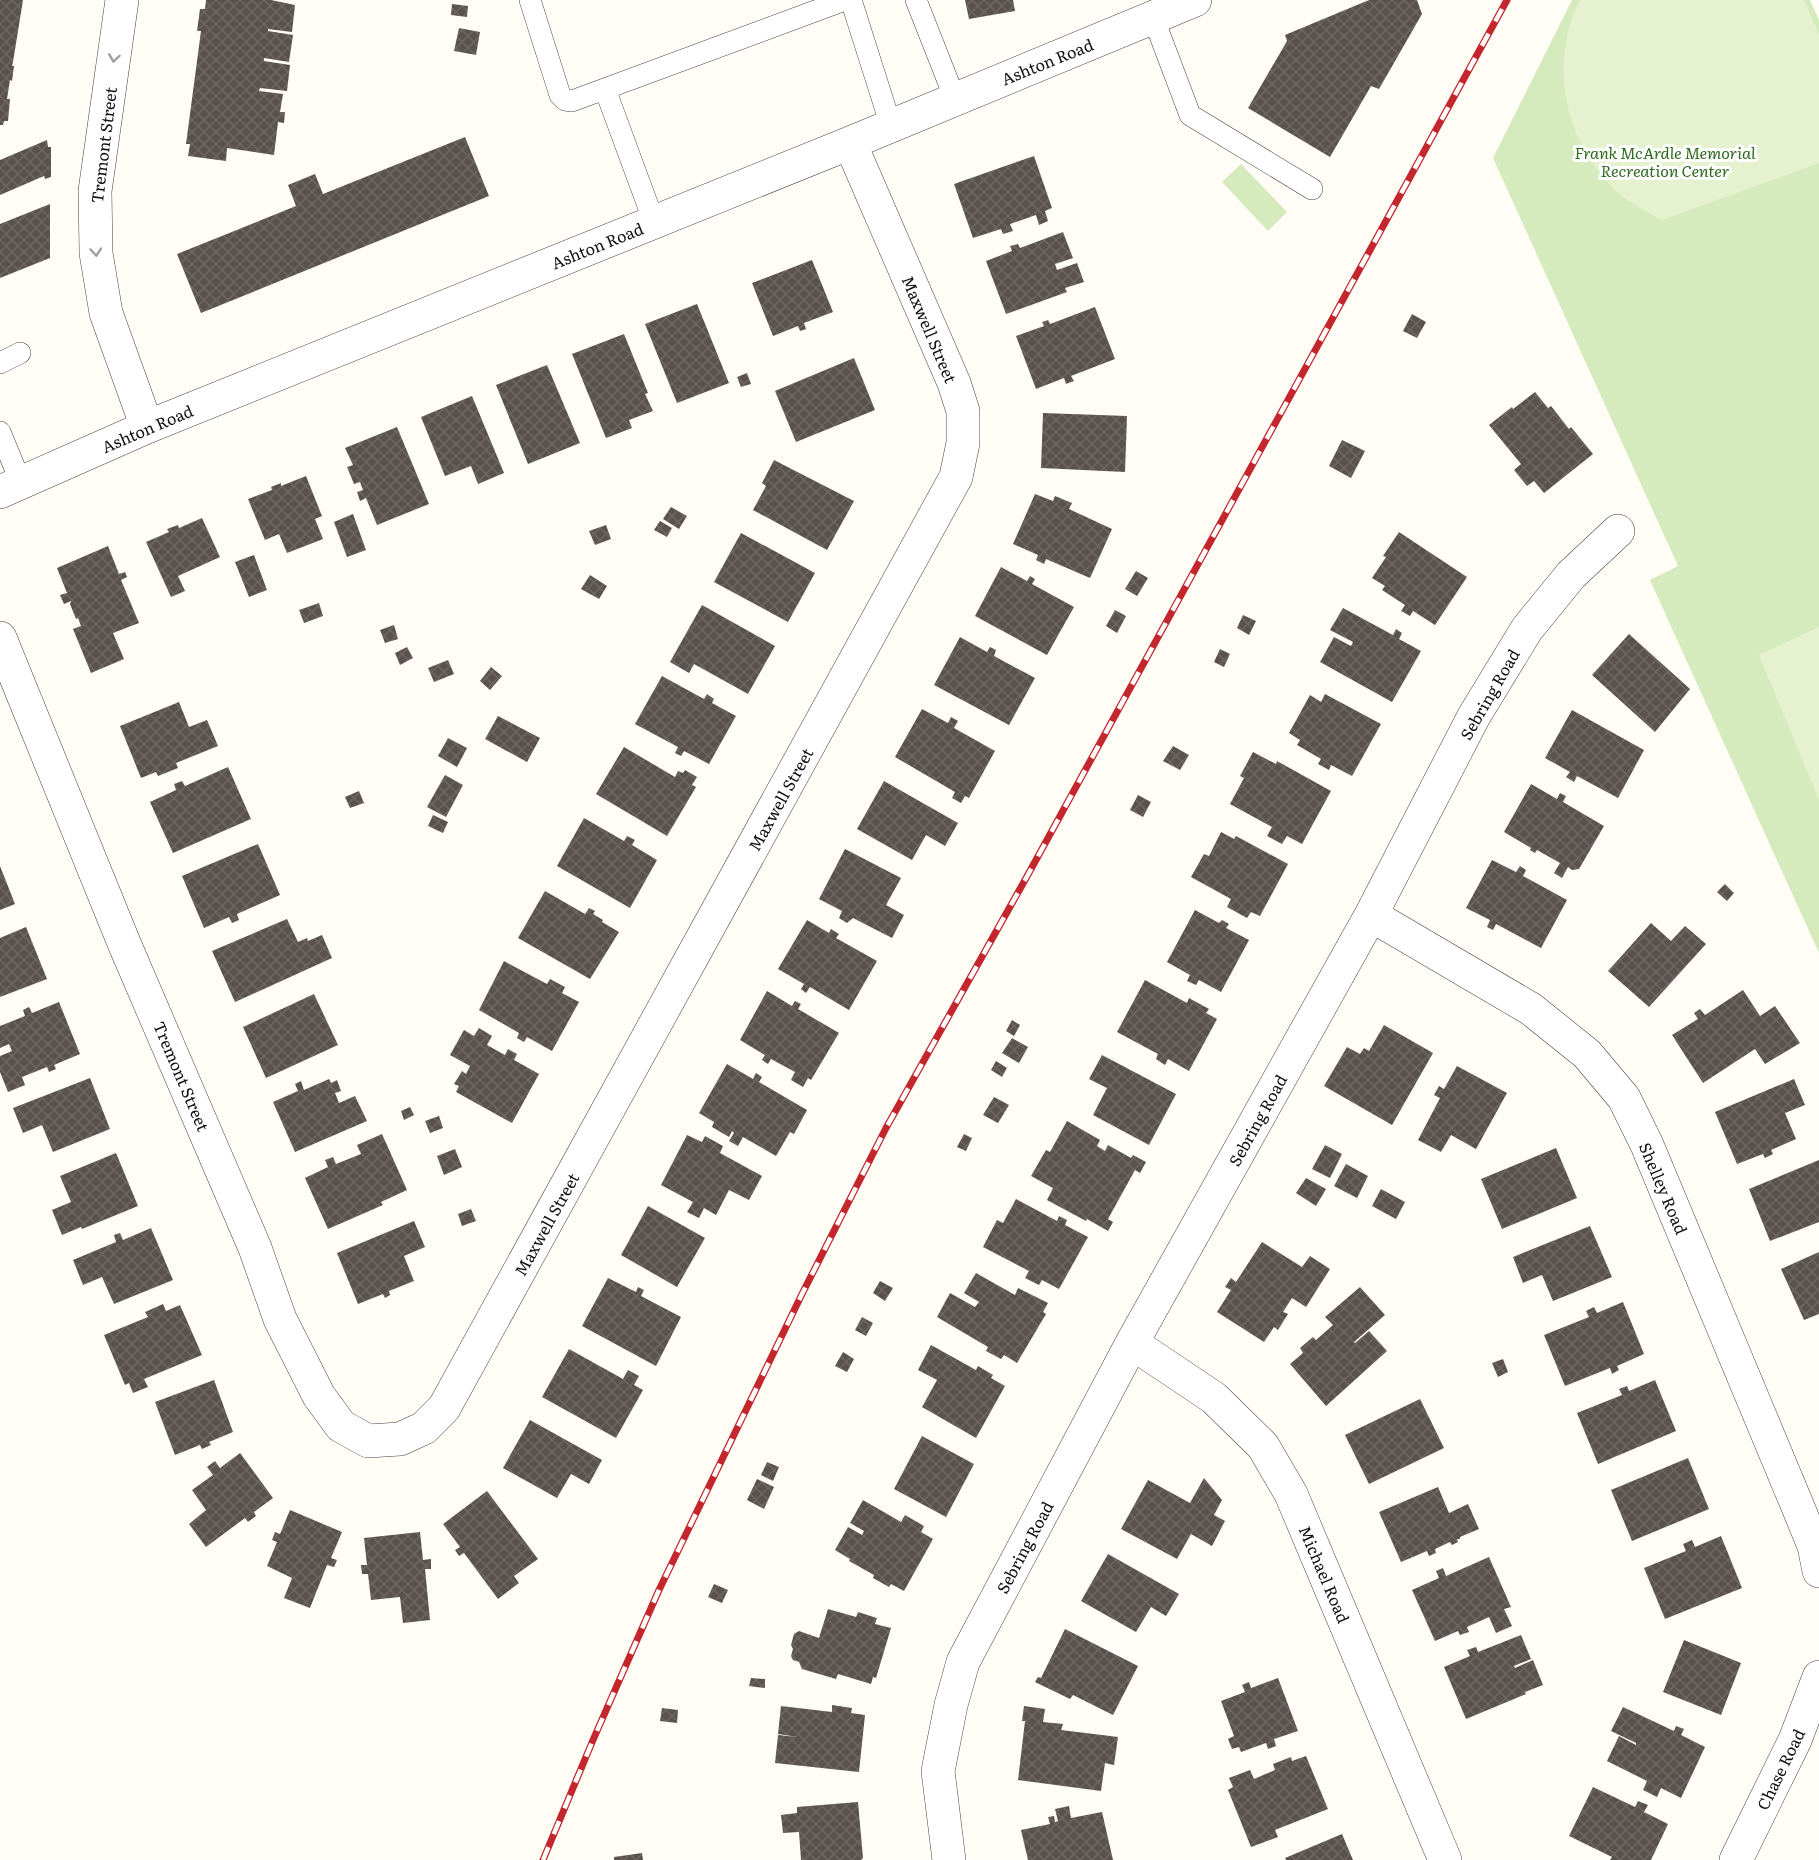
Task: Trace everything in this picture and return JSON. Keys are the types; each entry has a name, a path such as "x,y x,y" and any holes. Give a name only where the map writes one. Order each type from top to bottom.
{"street":[{"name":"Tremont Street","path":"122,0 95,191 96,253 106,313 147,427"},
{"name":"Ashton Road","path":"10,487 147,427 891,126 955,99 1149,9 1195,0"},
{"name":"Maxwell Street","path":"424,1428 444,1408 956,477 963,443 963,411 954,383 850,143"},
{"name":"Sebring Road","path":"949,1860 938,1771 951,1705 963,1662 1132,1343 1371,915 1474,716 1527,629 1571,575 1618,531"},
{"name":"Tremont Street","path":"0,638 124,943 255,1248 280,1319 319,1396 341,1426 368,1441 400,1439 424,1428"},
{"name":"Shelley Road","path":"1371,915 1531,1009 1587,1054 1624,1098 1647,1145 1794,1496 1814,1546 1819,1570"},
{"name":"Michael Road","path":"1132,1343 1214,1398 1263,1446 1291,1494 1445,1860"},
{"name":"Chase Road","path":"1736,1860 1795,1740 1819,1677"}],"lane":[{"path":"530,0 560,95 565,100 572,101 845,0"},
{"path":"850,0 891,126"},
{"path":"916,0 955,99"},
{"path":"1149,9 1190,115 1312,189"},
{"path":"605,89 654,222"},
{"path":"0,363 20,353"},
{"path":"0,432 10,487"}],"green space":[{"name":"Frank McArdle Memorial Recreation Center","path":"1572,0 1810,0 1819,20 1819,953 1650,580 1678,566 1493,158"},
{"path":"1580,0 1804,0 1819,35 1819,163 1662,220 1632,203 1615,190 1598,171 1584,149 1567,101 1564,75 1565,50 1570,24"},
{"path":"1241,164 1287,212 1268,231 1222,182"},
{"path":"1819,627 1819,800 1759,655"}],"building":[{"path":"0,0 23,0 12,66 14,66 12,81 10,80 7,99 10,99 8,121 4,121 3,125 0,125"},
{"path":"206,0 271,0 295,5 292,32 268,29 268,31 293,35 289,62 264,58 264,61 290,65 287,91 260,88 259,91 283,94 280,112 285,112 284,123 278,122 274,155 227,148 226,161 188,156 190,144 186,144 201,31 197,31 200,9 205,9"},
{"path":"965,0 1013,0 1015,11 969,19"},
{"path":"1369,0 1417,0 1422,14 1379,89 1371,86 1330,157 1248,108 1287,41 1285,35"},
{"path":"452,4 468,6 467,17 451,15"},
{"path":"459,28 480,32 476,55 454,51"},
{"path":"465,137 489,196 201,313 177,254 296,206 288,185 315,174 323,194"},
{"path":"47,140 48,147 51,147 51,177 45,179 44,176 0,195 0,160"},
{"path":"1034,156 1052,208 1045,211 1048,221 1039,225 1036,215 1010,224 1013,231 1003,234 1001,229 973,238 954,184"},
{"path":"50,204 50,258 0,278 0,224"},
{"path":"1063,232 1073,258 1055,264 1057,270 1077,263 1084,282 1065,288 1067,292 1006,314 986,261 1012,251 1010,246 1018,244 1020,248"},
{"path":"812,260 833,312 804,323 806,329 800,331 798,326 773,336 752,283"},
{"path":"697,304 729,383 677,403 645,324"},
{"path":"1095,307 1115,359 1071,376 1074,381 1066,384 1064,378 1036,389 1016,336 1044,326 1042,322 1048,320 1050,324"},
{"path":"1412,314 1426,322 1417,338 1403,331"},
{"path":"624,334 653,411 629,420 632,428 606,438 572,354"},
{"path":"854,358 875,410 796,442 775,391"},
{"path":"547,365 580,443 528,464 496,385"},
{"path":"747,373 751,384 741,387 737,377"},
{"path":"1535,392 1548,408 1551,406 1569,429 1571,427 1593,454 1544,493 1534,481 1527,486 1514,470 1521,464 1489,425"},
{"path":"472,396 504,473 478,484 471,466 445,476 421,417"},
{"path":"1043,413 1127,416 1125,472 1041,468"},
{"path":"397,427 429,504 377,525 366,498 360,501 357,492 363,490 360,482 354,484 347,467 353,465 345,448"},
{"path":"1342,440 1365,451 1351,478 1329,466"},
{"path":"774,460 854,501 827,550 753,510 766,486 762,483"},
{"path":"306,476 322,516 315,519 323,539 287,553 279,534 265,540 248,499 272,490 271,487 281,483 281,486"},
{"path":"1035,494 1053,501 1055,496 1072,503 1069,509 1112,529 1090,578 1046,559 1044,564 1036,560 1038,555 1013,544"},
{"path":"671,507 687,516 679,529 663,519"},
{"path":"353,514 366,550 347,557 334,522"},
{"path":"202,518 220,557 178,576 185,591 171,597 146,542 169,532 167,529 178,525 179,528"},
{"path":"660,521 672,528 667,537 654,530"},
{"path":"606,525 611,539 595,545 589,531"},
{"path":"1399,532 1467,577 1435,625 1413,611 1410,616 1401,611 1405,605 1382,590 1385,586 1372,578"},
{"path":"741,533 815,573 788,622 714,582"},
{"path":"108,546 119,574 125,572 127,577 121,580 139,623 113,633 124,659 91,673 73,629 81,626 78,618 76,619 71,601 64,604 60,595 67,593 57,568"},
{"path":"254,555 267,590 249,597 235,562"},
{"path":"1001,567 1027,581 1030,576 1035,579 1032,584 1074,607 1047,655 975,616"},
{"path":"1136,571 1148,578 1137,596 1125,589"},
{"path":"590,575 607,586 599,599 581,589"},
{"path":"319,603 323,616 304,623 299,610"},
{"path":"702,605 775,646 748,694 694,664 689,673 670,662"},
{"path":"1343,608 1393,635 1396,629 1402,633 1399,639 1421,651 1392,702 1320,662 1334,637 1351,646 1353,642 1330,630"},
{"path":"1115,610 1126,616 1117,633 1106,626"},
{"path":"1243,615 1256,621 1249,635 1237,628"},
{"path":"394,625 398,639 385,643 380,630"},
{"path":"1629,634 1690,689 1655,732 1592,675"},
{"path":"960,637 987,652 990,647 996,650 994,656 1035,678 1009,725 934,685"},
{"path":"407,647 413,658 400,665 395,653"},
{"path":"1220,649 1230,654 1224,667 1214,662"},
{"path":"448,660 454,674 434,682 428,668"},
{"path":"491,667 502,676 490,690 480,681"},
{"path":"662,676 704,699 707,694 714,699 712,703 736,716 709,764 684,751 681,756 675,753 678,747 635,724"},
{"path":"1325,694 1381,724 1352,776 1331,765 1329,770 1318,764 1321,759 1297,745 1300,740 1289,733 1310,695 1321,702"},
{"path":"179,702 189,727 207,720 218,746 176,763 178,768 158,776 156,772 141,778 120,726"},
{"path":"922,709 948,723 951,717 958,721 954,728 995,751 969,798 965,796 961,803 952,798 955,792 895,757"},
{"path":"1572,710 1644,750 1618,798 1577,776 1574,782 1566,777 1570,772 1545,758"},
{"path":"498,716 540,738 527,762 485,739"},
{"path":"448,738 467,748 457,767 438,756"},
{"path":"1173,746 1189,755 1180,770 1163,761"},
{"path":"624,747 675,777 678,771 683,773 685,770 697,777 692,785 696,787 667,836 596,794"},
{"path":"1253,752 1276,764 1277,761 1331,791 1302,844 1287,836 1282,844 1267,836 1272,827 1230,804 1244,778 1240,776"},
{"path":"228,767 251,819 173,853 150,802 176,790 174,784 182,781 185,786"},
{"path":"445,775 463,785 446,817 427,807"},
{"path":"884,781 958,823 945,846 926,835 912,860 857,829"},
{"path":"1531,784 1557,799 1560,793 1566,796 1563,802 1604,826 1579,869 1572,870 1568,867 1562,878 1554,873 1560,863 1537,850 1535,853 1530,850 1531,848 1504,832"},
{"path":"359,791 364,803 350,808 345,797"},
{"path":"1138,795 1151,802 1143,817 1130,810"},
{"path":"433,815 448,822 443,833 428,826"},
{"path":"584,818 624,841 627,836 635,840 632,845 657,860 630,908 557,866"},
{"path":"1221,832 1234,839 1236,836 1288,864 1260,916 1251,912 1247,918 1227,907 1231,899 1191,877 1204,854 1209,856"},
{"path":"258,844 280,895 237,914 239,920 232,923 229,917 204,928 182,876"},
{"path":"845,849 901,878 886,905 904,915 892,938 853,918 847,923 839,918 842,911 819,899"},
{"path":"1492,860 1516,872 1520,866 1526,870 1523,876 1567,900 1541,948 1496,924 1493,930 1487,927 1490,920 1466,908"},
{"path":"0,866 15,904 0,910"},
{"path":"1725,884 1734,893 1727,901 1717,892"},
{"path":"545,891 585,914 589,908 595,911 593,914 603,920 602,922 619,932 590,979 518,938"},
{"path":"1195,910 1219,923 1222,920 1229,924 1226,928 1249,940 1221,992 1199,980 1196,985 1187,981 1190,975 1167,962"},
{"path":"287,919 298,942 307,938 308,941 322,935 332,958 235,1002 212,951"},
{"path":"807,920 829,933 831,929 839,934 836,938 877,961 849,1010 810,987 806,993 801,989 804,984 778,969"},
{"path":"1651,923 1671,941 1685,926 1706,944 1649,1007 1608,971"},
{"path":"26,927 47,979 0,997 0,938"},
{"path":"504,961 547,984 550,979 565,987 562,993 579,1002 552,1051 527,1037 524,1042 517,1038 519,1033 479,1010"},
{"path":"1145,980 1187,1003 1189,998 1209,1009 1206,1013 1217,1019 1189,1071 1168,1059 1165,1065 1156,1059 1158,1054 1117,1032"},
{"path":"1743,990 1760,1016 1775,1006 1800,1043 1765,1064 1755,1049 1703,1083 1672,1035 1698,1019 1694,1013 1700,1009 1705,1015"},
{"path":"767,991 792,1006 795,1001 801,1004 798,1009 839,1033 811,1080 808,1078 803,1087 791,1080 795,1072 771,1059 768,1064 762,1060 765,1055 740,1040"},
{"path":"314,994 338,1045 266,1078 243,1027"},
{"path":"59,1002 80,1054 54,1065 56,1069 49,1072 47,1067 22,1077 25,1085 8,1092 0,1072 0,1056 12,1051 9,1044 0,1048 0,1026 25,1016 23,1010 29,1007 32,1013"},
{"path":"1012,1020 1020,1025 1014,1036 1006,1031"},
{"path":"1384,1025 1433,1053 1392,1125 1324,1086 1347,1047 1360,1054 1364,1048 1369,1051"},
{"path":"479,1028 492,1036 487,1045 505,1055 508,1049 517,1054 514,1060 539,1074 512,1123 456,1092 459,1086 454,1084 462,1071 466,1074 470,1066 450,1055 464,1030 474,1036"},
{"path":"1012,1038 1028,1047 1019,1063 1002,1053"},
{"path":"1102,1055 1176,1094 1149,1145 1093,1115 1107,1088 1089,1079"},
{"path":"996,1061 1007,1068 1002,1077 991,1070"},
{"path":"727,1064 753,1079 756,1073 762,1077 759,1082 807,1110 794,1134 790,1132 776,1156 743,1137 738,1146 729,1141 734,1133 732,1131 729,1137 712,1127 714,1122 699,1113"},
{"path":"1457,1066 1507,1093 1476,1149 1451,1135 1441,1152 1418,1140 1440,1098 1434,1095 1439,1086 1444,1089"},
{"path":"90,1078 110,1129 53,1152 42,1125 23,1133 13,1108"},
{"path":"329,1079 331,1083 337,1080 341,1091 335,1093 339,1103 355,1096 367,1121 295,1152 273,1102 298,1091 295,1084 301,1081 304,1090"},
{"path":"1794,1079 1805,1105 1785,1113 1796,1139 1771,1150 1773,1154 1765,1158 1763,1154 1737,1164 1715,1112"},
{"path":"994,1097 1009,1105 998,1123 983,1115"},
{"path":"410,1107 414,1115 404,1120 401,1111"},
{"path":"439,1116 443,1128 430,1133 425,1121"},
{"path":"1067,1121 1100,1140 1097,1146 1105,1151 1108,1145 1131,1158 1133,1155 1146,1162 1140,1173 1135,1170 1108,1219 1113,1222 1108,1231 1047,1200 1053,1188 1031,1176 1046,1150 1050,1152"},
{"path":"382,1134 407,1190 381,1202 383,1205 328,1229 305,1178 328,1167 325,1160 333,1157 336,1164 361,1154 357,1145"},
{"path":"964,1134 972,1138 966,1151 957,1147"},
{"path":"687,1135 702,1142 705,1136 723,1146 720,1153 762,1176 749,1200 729,1190 716,1215 704,1208 699,1218 687,1212 693,1202 661,1185"},
{"path":"1325,1145 1342,1154 1330,1178 1312,1169"},
{"path":"1556,1148 1577,1198 1502,1229 1481,1179"},
{"path":"455,1149 462,1167 444,1175 437,1156"},
{"path":"116,1153 138,1206 62,1235 52,1210 71,1202 60,1176"},
{"path":"1819,1160 1819,1222 1770,1241 1749,1189"},
{"path":"1346,1164 1368,1176 1357,1198 1334,1186"},
{"path":"1306,1178 1326,1189 1316,1206 1296,1193"},
{"path":"1381,1189 1405,1202 1396,1219 1372,1206"},
{"path":"1016,1199 1057,1221 1059,1216 1067,1220 1065,1225 1088,1237 1059,1289 1042,1280 1039,1285 1025,1278 1029,1271 983,1247 997,1220 1003,1223"},
{"path":"648,1206 705,1238 677,1287 621,1255"},
{"path":"471,1209 476,1221 462,1226 458,1214"},
{"path":"414,1221 425,1247 404,1256 414,1281 389,1291 390,1295 385,1298 383,1294 358,1304 337,1253"},
{"path":"1590,1226 1612,1277 1553,1301 1542,1275 1523,1283 1513,1257"},
{"path":"151,1228 173,1280 114,1304 102,1277 83,1285 73,1260 116,1242 114,1235 120,1233 123,1240"},
{"path":"1262,1242 1302,1267 1310,1256 1330,1269 1306,1307 1292,1298 1283,1312 1288,1314 1278,1330 1274,1327 1264,1342 1217,1312 1231,1290 1225,1287 1231,1278 1236,1282"},
{"path":"1819,1252 1819,1314 1804,1320 1781,1269"},
{"path":"976,1273 1015,1295 1018,1288 1048,1303 1043,1312 1046,1314 1017,1363 1004,1355 1001,1359 986,1351 988,1347 937,1317 950,1293 975,1307 979,1302 964,1293"},
{"path":"608,1278 636,1292 638,1287 644,1290 641,1296 681,1317 656,1366 582,1326"},
{"path":"880,1281 893,1288 885,1301 873,1293"},
{"path":"1360,1287 1385,1315 1354,1342 1369,1331 1387,1351 1326,1406 1290,1364 1303,1353 1300,1348 1313,1337 1316,1340 1333,1325 1325,1317"},
{"path":"1623,1302 1644,1354 1617,1366 1619,1370 1612,1374 1610,1368 1565,1386 1544,1335 1589,1317 1586,1311 1594,1307 1597,1313"},
{"path":"163,1304 166,1311 180,1305 202,1355 144,1379 148,1387 133,1393 129,1383 125,1385 104,1335 148,1317 145,1312"},
{"path":"862,1317 873,1323 866,1336 855,1330"},
{"path":"931,1345 976,1370 978,1366 993,1375 991,1378 1005,1386 976,1438 922,1407 937,1380 918,1370"},
{"path":"569,1349 623,1379 628,1370 639,1376 634,1385 643,1390 616,1438 542,1397"},
{"path":"843,1352 854,1359 847,1372 835,1366"},
{"path":"1503,1359 1508,1372 1498,1377 1492,1363"},
{"path":"214,1380 233,1432 209,1442 211,1445 202,1449 200,1445 175,1455 155,1402"},
{"path":"1655,1380 1676,1431 1598,1464 1577,1413 1622,1395 1619,1389 1627,1386 1629,1391"},
{"path":"1420,1399 1444,1448 1369,1484 1345,1435"},
{"path":"530,1420 602,1460 589,1484 571,1474 557,1498 503,1468"},
{"path":"922,1436 974,1464 946,1517 894,1489"},
{"path":"240,1453 273,1498 254,1512 256,1516 248,1522 245,1518 206,1547 189,1524 206,1510 192,1490 213,1475 207,1467 215,1461 220,1468"},
{"path":"1688,1458 1709,1509 1632,1541 1611,1490"},
{"path":"767,1462 779,1467 773,1481 761,1475"},
{"path":"1204,1478 1222,1500 1214,1515 1225,1521 1212,1546 1191,1534 1177,1559 1121,1529 1148,1480 1190,1503"},
{"path":"757,1479 774,1487 764,1509 747,1500"},
{"path":"1438,1487 1449,1513 1468,1504 1479,1529 1460,1537 1457,1539 1458,1542 1452,1545 1450,1542 1435,1549 1436,1553 1429,1556 1427,1551 1401,1562 1379,1512"},
{"path":"487,1491 538,1559 514,1576 519,1583 498,1599 464,1553 459,1556 455,1550 460,1547 443,1524"},
{"path":"863,1500 901,1522 905,1515 924,1526 921,1532 933,1539 904,1591 891,1584 889,1587 873,1578 874,1575 835,1550 848,1527 862,1535 864,1531 850,1523"},
{"path":"290,1510 342,1532 331,1558 337,1560 334,1567 327,1565 310,1608 284,1598 292,1578 267,1566 277,1542 272,1540 275,1532 280,1534"},
{"path":"420,1532 423,1560 431,1559 431,1569 425,1569 430,1620 403,1623 400,1597 371,1600 368,1574 362,1574 361,1565 367,1565 364,1538"},
{"path":"1721,1536 1742,1588 1665,1619 1644,1568 1686,1551 1683,1544 1692,1540 1695,1547"},
{"path":"1108,1554 1179,1594 1166,1616 1151,1607 1136,1632 1081,1601"},
{"path":"1489,1557 1511,1607 1504,1609 1512,1626 1496,1633 1489,1617 1467,1627 1469,1632 1460,1635 1458,1631 1435,1641 1412,1590 1439,1578 1436,1571 1443,1568 1446,1576"},
{"path":"714,1584 728,1590 722,1603 708,1597"},
{"path":"828,1609 856,1617 858,1612 877,1618 875,1624 891,1628 876,1678 873,1677 871,1684 838,1674 836,1679 802,1669 799,1662 793,1660 791,1645 794,1634 799,1631 819,1638"},
{"path":"1065,1629 1138,1666 1113,1715 1073,1695 1070,1699 1035,1682 1038,1677 1041,1678"},
{"path":"1521,1635 1531,1659 1514,1666 1515,1668 1533,1660 1543,1685 1466,1719 1444,1667 1470,1656 1467,1650 1476,1647 1478,1652"},
{"path":"1684,1640 1741,1663 1721,1715 1663,1692"},
{"path":"751,1678 765,1679 765,1688 749,1686"},
{"path":"1278,1678 1298,1731 1274,1739 1276,1746 1268,1749 1266,1743 1241,1752 1239,1747 1232,1749 1228,1739 1234,1736 1221,1701 1245,1692 1242,1685 1249,1682 1251,1688"},
{"path":"832,1705 852,1708 851,1713 865,1715 859,1772 775,1763 778,1735 798,1737 778,1734 781,1706 832,1712"},
{"path":"1024,1706 1045,1709 1043,1722 1063,1724 1061,1730 1118,1737 1114,1765 1105,1763 1101,1791 1018,1780 1025,1721 1022,1721"},
{"path":"1623,1707 1674,1731 1676,1726 1684,1729 1681,1735 1705,1747 1681,1798 1661,1788 1657,1797 1643,1790 1647,1781 1607,1761 1619,1736 1636,1745 1611,1731"},
{"path":"662,1708 678,1710 677,1723 660,1721"},
{"path":"1306,1756 1328,1809 1275,1830 1278,1837 1251,1847 1228,1790 1233,1787 1229,1778 1250,1770 1254,1779 1275,1770 1273,1764 1291,1757 1292,1761"},
{"path":"1593,1787 1635,1807 1638,1801 1648,1805 1644,1812 1668,1824 1651,1860 1610,1860 1612,1857 1569,1836"},
{"path":"858,1802 863,1858 861,1860 801,1860 799,1832 783,1833 781,1815 797,1813 797,1807"},
{"path":"1069,1806 1071,1818 1102,1812 1113,1860 1028,1860 1021,1830 1050,1824 1048,1817 1054,1816 1055,1822 1058,1821 1055,1809"},
{"path":"1342,1834 1353,1860 1286,1860 1285,1858"},
{"path":"642,1853 643,1860 614,1860 614,1857"}],"railway":[{"path":"543,1860 659,1590 802,1294 886,1128 1025,880 1507,0"}]}
